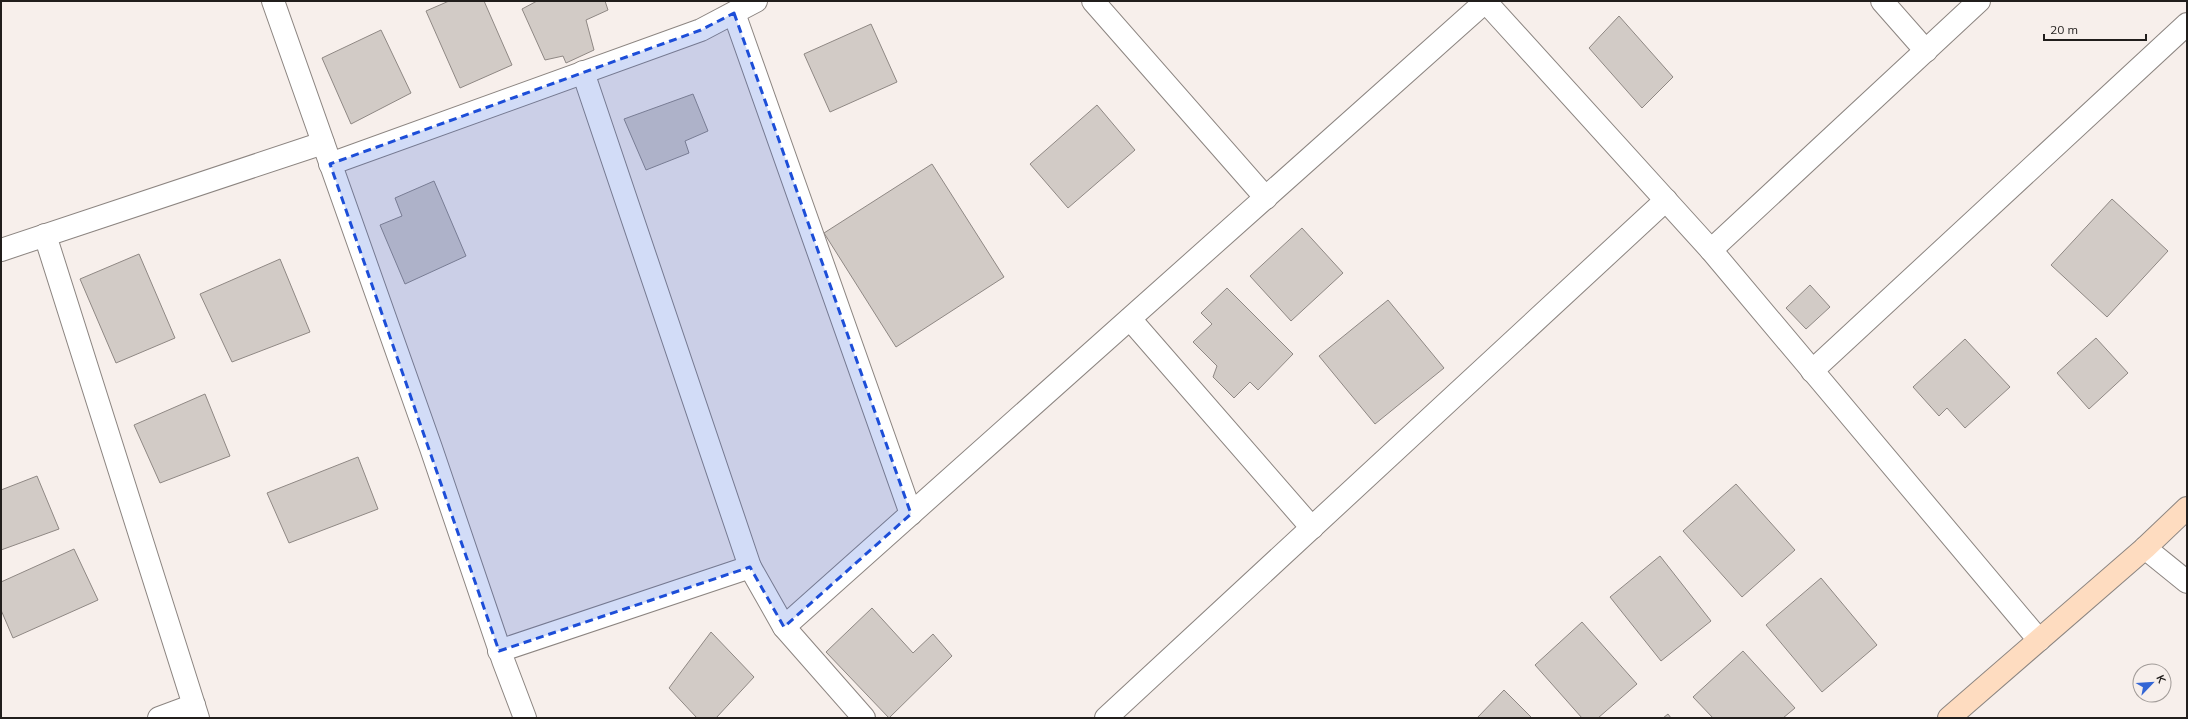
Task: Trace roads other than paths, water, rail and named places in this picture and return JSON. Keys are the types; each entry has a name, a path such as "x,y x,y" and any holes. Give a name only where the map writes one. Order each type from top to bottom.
{"street":[{"path":"273,1 431,448 499,650 525,718"},
{"path":"330,164 701,30 756,1"},
{"path":"1092,1 1266,198"},
{"path":"784,627 1486,1 1711,250 2038,640"},
{"path":"1882,1 1926,51"},
{"path":"1711,250 1979,1"},
{"path":"734,13 911,514"},
{"path":"1812,371 2187,24"},
{"path":"583,72 750,567 784,627 864,718"},
{"path":"1,250 323,143"},
{"path":"1106,718 1666,200"},
{"path":"45,235 196,712 159,718"},
{"path":"1130,319 1312,528"},
{"path":"1949,718 2145,548 2187,508"},
{"path":"2145,548 2187,582"},
{"path":"499,650 750,567"}]}
